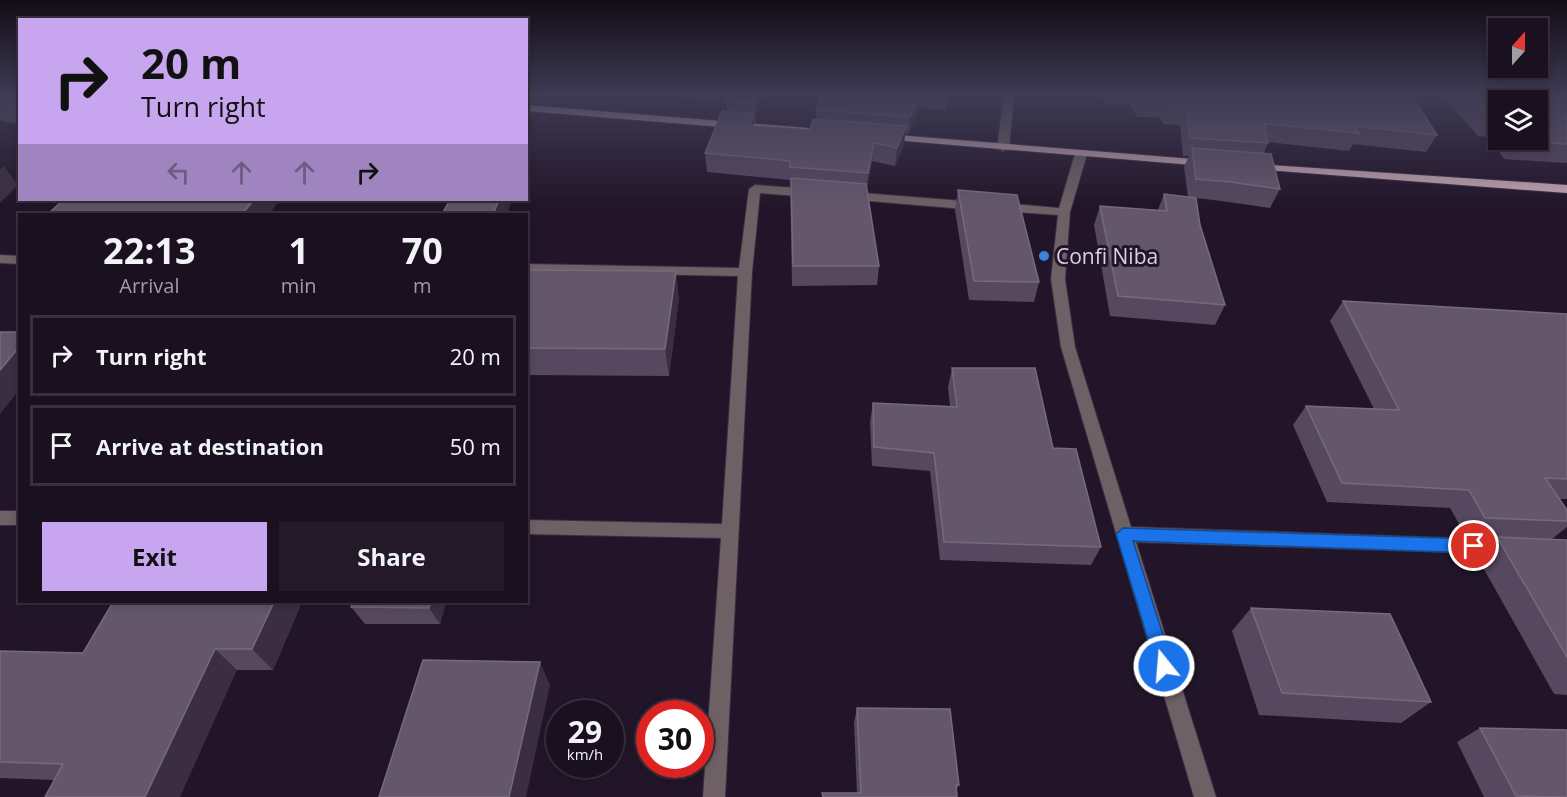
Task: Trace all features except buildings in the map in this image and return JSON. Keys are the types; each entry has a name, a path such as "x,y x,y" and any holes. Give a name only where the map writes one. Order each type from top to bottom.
{"main road":[{"path":"873,136 1212,164"},
{"path":"1247,166 1567,189"}],"street":[{"path":"1003,148 1005,132"},
{"path":"1081,154 1064,212 1058,279 1068,347 1123,534 1205,797"},
{"path":"714,797 745,272 755,189 1064,212"},
{"path":"0,259 18,260"},
{"path":"528,268 745,272"},
{"path":"0,518 18,518"},
{"path":"528,527 730,531"},
{"path":"1123,534 1519,548"}],"place":[{"name":"Confi Niba","path":"1044,256"}],"route":[{"path":"1164,666 1123,534 1474,546"}]}
